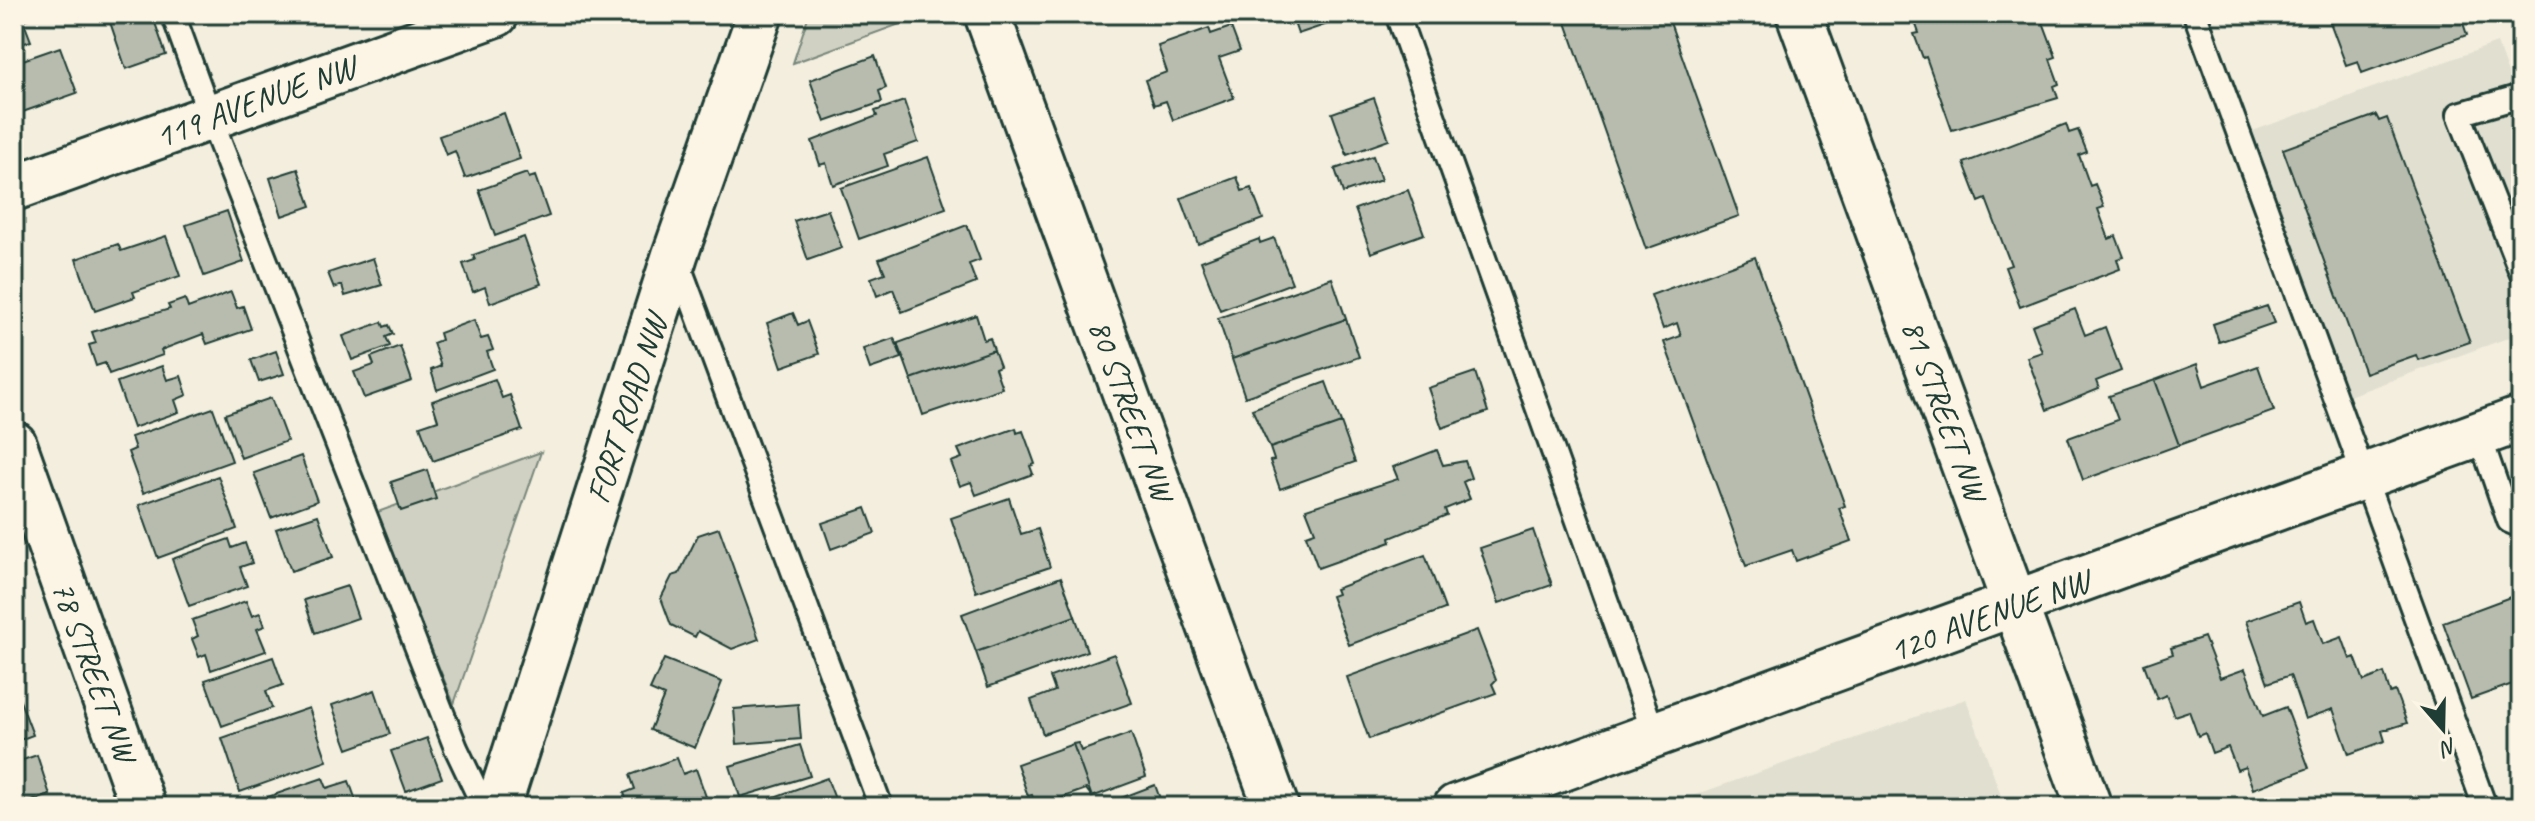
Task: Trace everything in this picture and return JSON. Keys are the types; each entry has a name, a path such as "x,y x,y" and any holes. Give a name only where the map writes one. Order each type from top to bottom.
{"street":[{"name":"119 AVENUE NW","path":"14,188 496,14"},
{"name":"FORT ROAD NW","path":"498,807 675,255 760,14"},
{"name":"80 STREET NW","path":"987,14 1276,807"},
{"name":"81 STREET NW","path":"1799,14 2089,807"},
{"name":"120 AVENUE NW","path":"1456,807 2366,479 2521,419"},
{"name":"78 STREET NW","path":"14,444 143,807"}],"lane":[{"path":"173,14 210,118 456,748 484,807"},
{"path":"1397,14 1654,734"},
{"path":"2195,14 2485,807"},
{"path":"2521,96 2459,114 2521,272"},
{"path":"675,255 881,807"},
{"path":"2480,437 2509,521 2521,526"}],"shaded area":[{"path":"809,14 909,14 911,20 793,63"},
{"path":"2497,43 2521,110 2521,333 2346,397 2250,132"},
{"path":"541,452 454,704 375,513"},
{"path":"1966,699 2005,807 1661,807"}],"building":[{"path":"14,14 37,15 23,20 31,41 14,46"},
{"path":"133,14 152,14 166,55 126,69 110,22"},
{"path":"1291,14 1341,14 1343,19 1298,34"},
{"path":"1563,14 1667,14 1739,216 1646,249"},
{"path":"1912,14 2040,14 2056,57 2050,59 2059,84 2054,86 2058,98 1952,130 1926,57 1923,58 1914,34 1919,33"},
{"path":"2327,14 2460,14 2467,35 2362,73 2358,61 2346,65"},
{"path":"1231,27 1240,51 1219,58 1234,98 1173,120 1166,101 1154,105 1145,80 1167,72 1158,46 1209,28 1211,34"},
{"path":"60,47 77,93 14,115 14,63"},
{"path":"875,56 886,88 879,91 882,102 825,122 810,80"},
{"path":"1374,98 1389,140 1347,155 1332,113"},
{"path":"904,101 918,142 884,154 888,166 833,185 826,163 820,165 812,141 877,116 875,111"},
{"path":"504,113 520,159 465,178 455,151 446,155 439,136"},
{"path":"2376,115 2379,121 2387,118 2470,342 2418,360 2416,355 2365,373 2283,149"},
{"path":"2066,124 2069,133 2078,130 2087,152 2079,155 2090,186 2095,184 2104,207 2098,209 2109,239 2116,236 2124,257 2117,259 2120,269 2020,307 2005,267 2011,265 1986,199 1979,202 1964,163"},
{"path":"1373,156 1381,180 1343,193 1335,169"},
{"path":"928,157 946,208 859,239 841,188"},
{"path":"298,169 311,206 282,216 270,178"},
{"path":"527,173 529,178 535,176 549,216 495,236 479,190"},
{"path":"1237,177 1242,191 1251,188 1263,219 1198,244 1181,198"},
{"path":"1408,190 1424,234 1371,253 1355,209"},
{"path":"828,210 842,248 808,260 794,221"},
{"path":"227,211 244,262 204,276 186,225"},
{"path":"967,225 980,260 969,264 976,283 902,312 893,289 877,296 871,278 885,273 879,259"},
{"path":"166,236 180,276 133,292 135,297 95,311 76,259 118,244 121,251"},
{"path":"524,237 541,284 490,303 485,287 473,292 463,264 475,260 473,255"},
{"path":"1274,238 1292,283 1220,310 1201,261 1259,239 1260,243"},
{"path":"1755,257 1845,506 1839,508 1851,541 1796,561 1792,550 1746,566 1664,342 1681,336 1677,323 1663,329 1651,295"},
{"path":"373,258 382,285 345,296 342,285 334,288 328,273"},
{"path":"1332,278 1346,319 1232,359 1218,318"},
{"path":"231,292 237,308 243,306 251,329 207,344 203,334 161,350 163,355 109,374 105,363 96,366 89,345 96,343 92,332 170,309 168,305 185,299 188,308"},
{"path":"2267,306 2274,323 2219,342 2213,324"},
{"path":"2075,309 2085,335 2105,327 2121,371 2096,381 2099,389 2047,410 2027,357 2042,352 2032,325"},
{"path":"793,313 798,325 807,321 819,354 782,367 767,323"},
{"path":"976,315 984,340 990,338 994,350 911,379 898,343"},
{"path":"1346,319 1359,357 1245,397 1232,359"},
{"path":"474,320 481,339 488,337 493,350 487,352 493,369 437,390 431,370 441,366 433,343 441,340 439,333"},
{"path":"382,322 384,327 389,325 393,334 386,337 390,346 352,360 343,336"},
{"path":"894,338 902,358 870,369 863,349"},
{"path":"400,346 412,381 364,398 354,372 374,365 371,357"},
{"path":"994,350 1000,366 995,368 1002,388 923,415 911,379"},
{"path":"276,351 284,374 259,382 251,360"},
{"path":"2197,364 2204,386 2258,366 2274,411 2179,445 2155,380"},
{"path":"162,366 167,380 181,376 187,395 175,400 179,412 133,428 117,382"},
{"path":"1475,372 1488,412 1442,428 1428,388"},
{"path":"495,379 502,398 510,395 522,430 433,461 420,426 438,420 432,401"},
{"path":"2155,380 2179,445 2083,480 2068,438 2118,420 2109,396"},
{"path":"1326,382 1341,423 1270,448 1252,409"},
{"path":"271,398 287,441 241,458 225,414"},
{"path":"213,408 232,461 143,493 128,452 135,449 131,437"},
{"path":"1341,423 1355,462 1280,489 1270,461 1274,460 1270,448"},
{"path":"1016,428 1017,433 1023,431 1035,464 1030,466 1033,474 976,495 971,482 960,486 951,462 962,458 958,449"},
{"path":"1437,450 1443,465 1465,461 1471,478 1463,482 1470,499 1445,509 1447,515 1390,538 1391,542 1318,568 1306,535 1315,532 1306,509 1398,479 1393,467"},
{"path":"301,456 317,501 271,518 254,473"},
{"path":"427,470 436,499 401,511 391,482"},
{"path":"218,476 237,529 158,558 139,505"},
{"path":"1009,498 1021,534 1038,529 1050,567 976,592 951,518"},
{"path":"866,508 875,533 831,549 822,523"},
{"path":"318,515 333,557 291,571 276,529"},
{"path":"719,528 759,639 732,649 698,631 695,637 671,625 661,598 672,576 679,574 698,535"},
{"path":"1533,530 1552,585 1499,603 1480,548"},
{"path":"229,539 232,548 245,543 252,563 240,567 247,586 189,606 172,559"},
{"path":"1425,555 1445,609 1349,645 1331,596 1337,594 1335,589"},
{"path":"1061,577 1075,616 976,652 962,614"},
{"path":"347,586 358,618 315,633 304,600"},
{"path":"2521,593 2521,681 2471,699 2443,622"},
{"path":"246,601 252,616 260,613 265,626 257,629 266,651 211,670 206,654 199,657 192,639 198,636 192,620"},
{"path":"2299,602 2306,622 2314,619 2323,644 2342,637 2350,659 2355,657 2364,681 2384,673 2390,693 2395,691 2407,723 2382,731 2385,741 2349,754 2333,709 2305,719 2290,675 2268,683 2246,621"},
{"path":"1075,616 1087,651 988,687 976,652"},
{"path":"1477,630 1496,680 1492,684 1496,693 1369,739 1347,677"},
{"path":"2204,637 2220,678 2245,669 2263,716 2286,707 2309,768 2253,789 2245,767 2237,770 2228,747 2212,753 2205,733 2198,736 2189,711 2174,716 2166,695 2157,699 2144,664 2173,654 2171,648"},
{"path":"1114,654 1132,703 1043,734 1031,700 1055,691 1050,677"},
{"path":"273,657 283,685 266,691 272,708 222,726 205,680"},
{"path":"664,659 722,682 695,748 650,730 664,696 650,690"},
{"path":"375,690 390,734 348,749 332,705"},
{"path":"17,693 33,735 14,742 14,695"},
{"path":"798,704 801,739 737,744 734,709"},
{"path":"309,708 327,761 240,792 222,738"},
{"path":"1131,733 1146,777 1092,797 1073,744 1078,743 1081,751"},
{"path":"427,738 442,778 406,791 391,751"},
{"path":"1073,744 1092,797 1086,789 1036,807 1032,795 1028,796 1017,764"},
{"path":"800,745 810,776 740,797 730,766"},
{"path":"37,755 50,795 14,807 14,763"},
{"path":"677,758 683,774 696,769 709,805 629,807 624,793 635,789 630,775"},
{"path":"323,778 327,788 349,781 358,806 259,807 256,801"},
{"path":"827,778 838,807 774,807 771,798"},
{"path":"1155,785 1163,807 1106,807 1105,804"}]}
